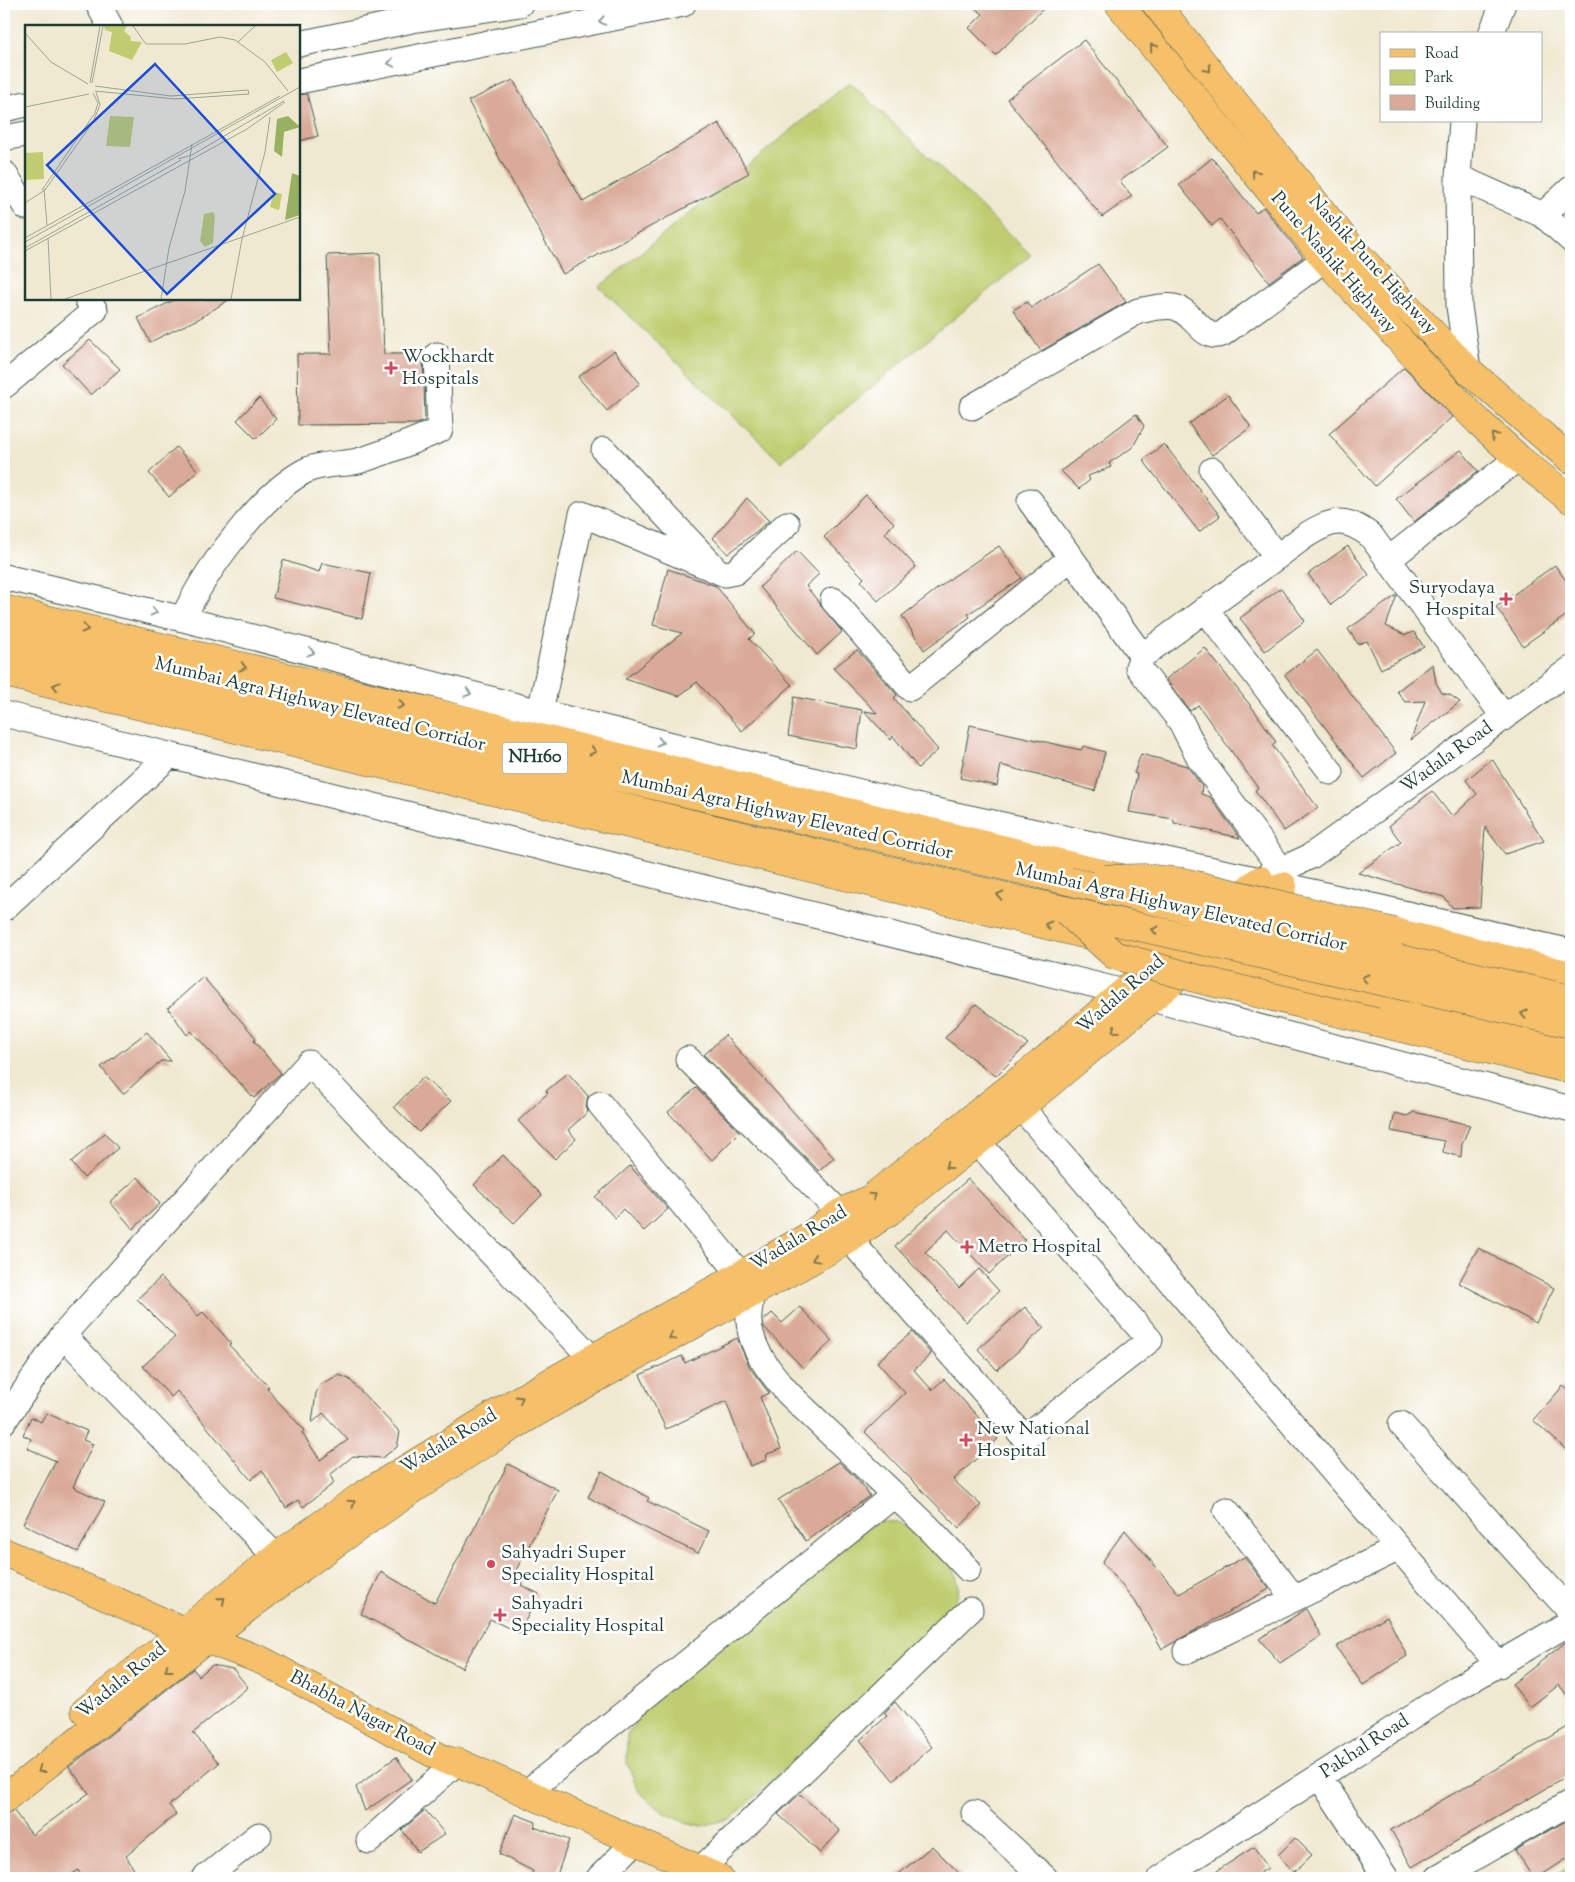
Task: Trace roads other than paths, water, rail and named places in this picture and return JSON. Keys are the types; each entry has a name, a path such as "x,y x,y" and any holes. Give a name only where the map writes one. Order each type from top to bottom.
{"main road":[{"name":"Pune Nashik Highway","path":"1118,4 1325,258 1432,375 1518,458 1571,500"},
{"name":"Nashik Pune Highway","path":"1156,4 1353,250 1468,370 1571,460"},
{"path":"4,610 1571,987"},
{"name":"Mumbai Agra Highway Elevated Corridor","path":"4,627 391,725 1571,999"},
{"name":"Mumbai Agra Highway Elevated Corridor","path":"4,654 241,715 796,850 1571,1024"},
{"path":"4,673 1571,1052"},
{"path":"1069,881 1143,878 1184,882 1571,975"},
{"path":"1241,907 1275,878"},
{"name":"Wadala Road","path":"746,1284 840,1213 870,1199 1040,1064 1168,954 1241,907"},
{"name":"Wadala Road","path":"4,1799 195,1635 276,1557 375,1487 746,1284 849,1239 890,1211 1022,1107 1197,962 1241,907"},
{"path":"1064,910 1114,955 1202,980 1571,1070"},
{"name":"Wadala Road","path":"4,1777 195,1635 510,1428 599,1366"},
{"name":"Bhabha Nagar Road","path":"4,1552 195,1635 263,1661 445,1760 457,1762 709,1874"}],"street":[{"path":"98,4 109,25"},
{"path":"300,44 408,12 520,4"},
{"path":"300,81 433,55 635,9 684,4"},
{"path":"1492,32 1503,4"},
{"path":"408,12 433,55"},
{"path":"4,109 25,104"},
{"path":"1462,122 1458,176 1459,306 1468,370"},
{"path":"4,138 25,134"},
{"path":"4,173 25,205"},
{"path":"1458,176 1543,215 1571,240"},
{"path":"1543,215 1571,189"},
{"path":"972,407 1138,311 1160,307 1175,307 1190,315 1209,335 1216,336 1222,334 1325,258"},
{"path":"6,379 95,310 88,300"},
{"path":"183,619 193,596 213,564 256,513 288,482 307,470 358,461 440,430 437,355"},
{"path":"604,450 716,570"},
{"path":"1388,560 1518,458"},
{"path":"1212,470 1277,557"},
{"path":"1030,500 1142,656"},
{"path":"540,712 582,514 726,574 735,572 786,524"},
{"path":"1275,878 1206,767 1181,722 1146,680 1138,667 1142,656 1322,525 1341,521 1357,525 1371,536 1504,717"},
{"path":"833,600 910,688 1071,558"},
{"path":"4,577 183,619 540,712 932,810 1275,878 1571,952"},
{"path":"1206,609 1331,772"},
{"name":"Wadala Road","path":"1275,878 1311,856 1571,669"},
{"path":"4,714 1152,999 1571,1109"},
{"path":"4,908 169,756"},
{"path":"688,1058 840,1213"},
{"path":"4,1421 63,1335 309,1063 599,1366"},
{"path":"600,1104 746,1284 749,1322 754,1345 768,1369 788,1393 928,1527 968,1570"},
{"path":"1022,1107 1498,1665"},
{"path":"849,1239 1025,1438 1150,1340 978,1142"},
{"path":"63,1335 276,1557"},
{"path":"1401,1424 1571,1612"},
{"path":"526,1793 894,1494"},
{"path":"1226,1510 1294,1598"},
{"path":"1186,1651 1399,1548"},
{"path":"709,1874 970,1610"},
{"name":"Pakhal Road","path":"1161,1878 1457,1688 1571,1622"},
{"path":"369,1841 457,1762"},
{"path":"1319,1776 1386,1878"},
{"path":"1438,1878 1571,1802"},
{"path":"974,1813 1045,1878"},
{"path":"205,1878 260,1835"},
{"path":"599,1878 635,1842"}],"place":[{"name":"Wockhardt Hospitals","path":"391,368"},
{"name":"Suryodaya Hospital","path":"1506,599"},
{"name":"Metro Hospital","path":"967,1247"},
{"name":"New National Hospital","path":"966,1440"},
{"name":"Sahyadri Super Speciality Hospital","path":"491,1564"},
{"name":"Sahyadri Speciality Hospital","path":"500,1615"}]}
